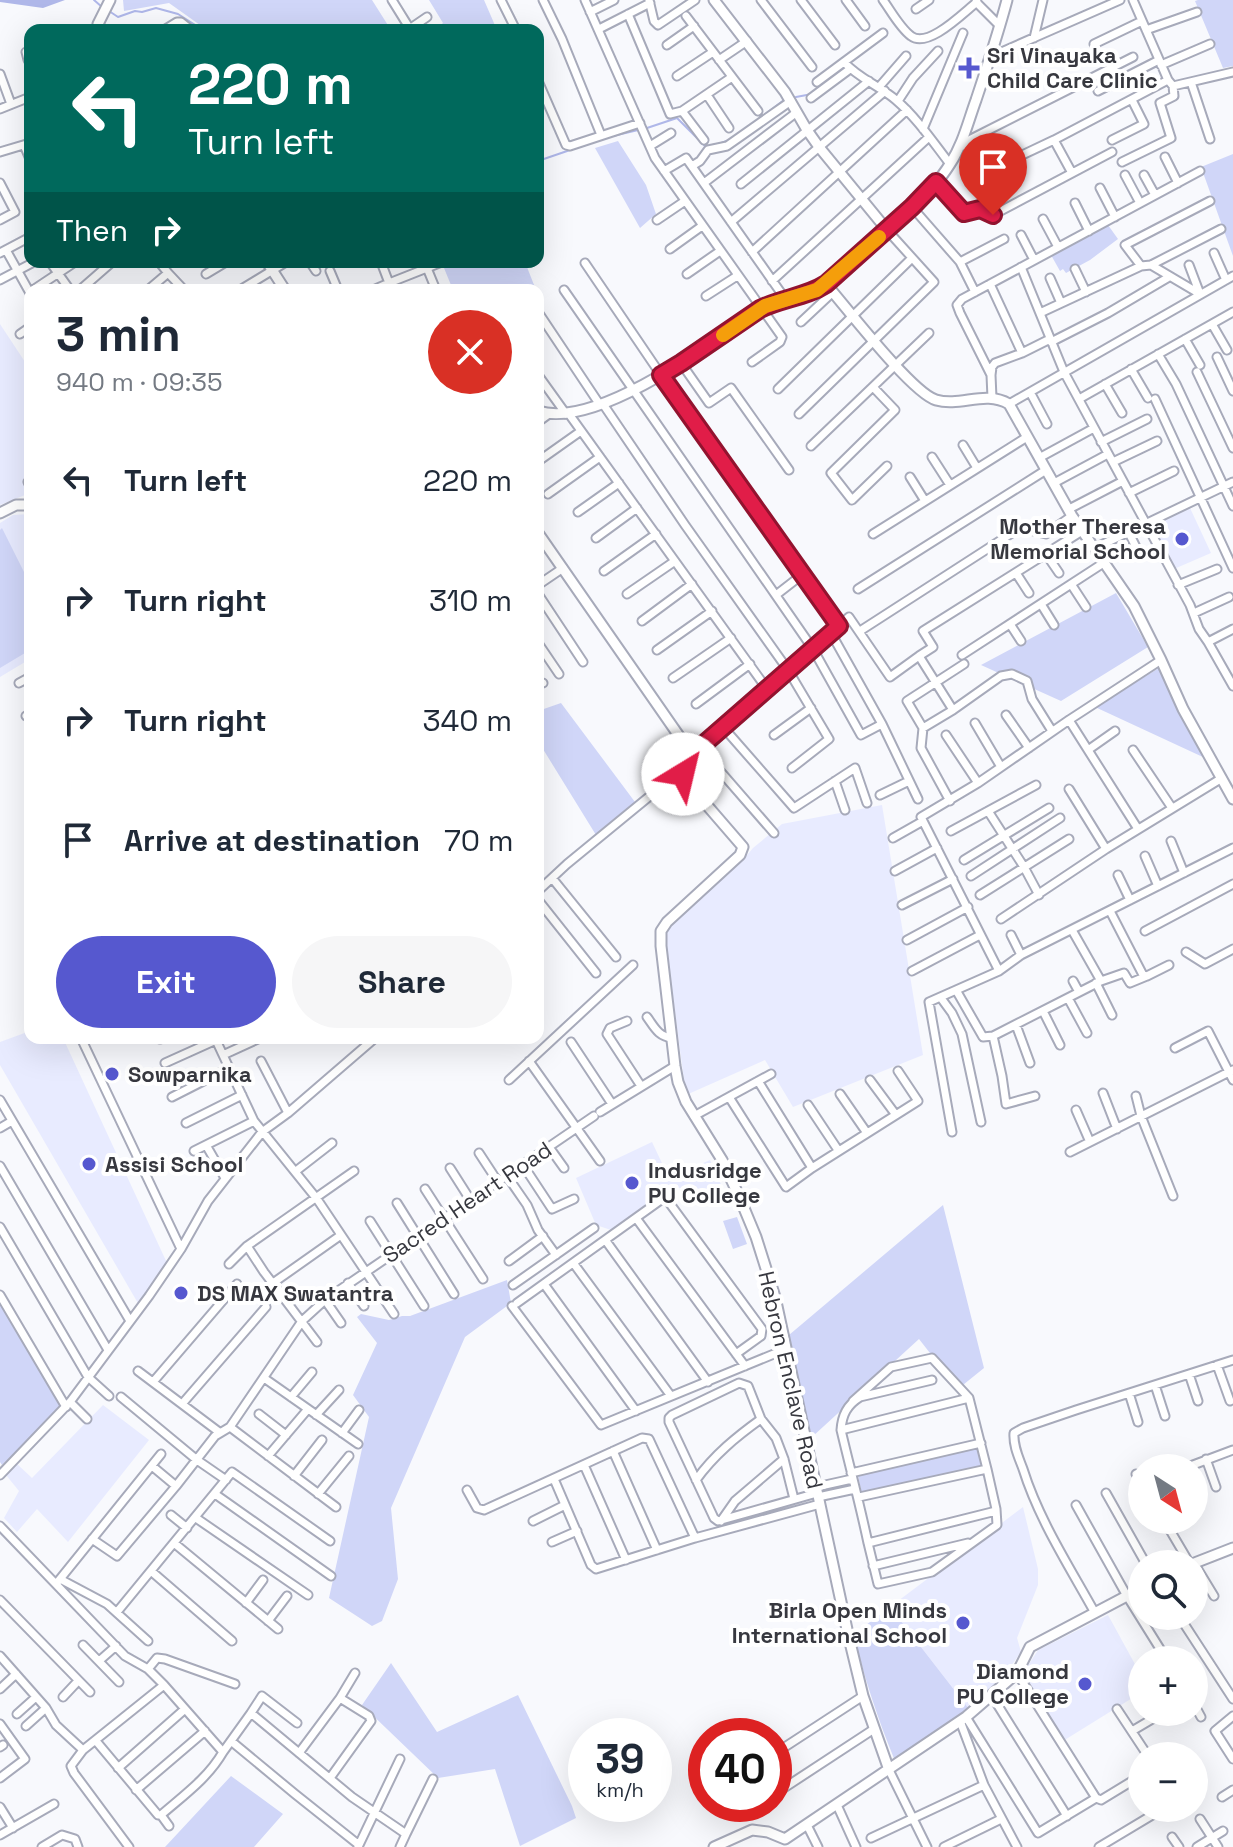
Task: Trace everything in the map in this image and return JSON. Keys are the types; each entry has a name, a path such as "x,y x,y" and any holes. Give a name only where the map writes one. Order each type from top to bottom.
{"street":[{"path":"98,24 110,0"},
{"path":"392,0 406,24"},
{"path":"501,0 513,24"},
{"path":"543,0 601,135"},
{"path":"585,0 593,11"},
{"path":"591,0 599,29 655,158 760,309 781,334 782,340 752,362"},
{"path":"593,11 614,0"},
{"path":"599,29 649,2 658,25 695,0"},
{"path":"714,0 791,101 819,147 934,282 799,414"},
{"path":"761,0 812,67"},
{"path":"801,0 835,45"},
{"path":"846,0 865,26"},
{"path":"883,0 913,38 922,40 935,35 975,1 1000,26"},
{"path":"916,9 929,0"},
{"path":"544,413 567,414 602,404 661,375 760,309 810,293 826,284 887,230 936,182 961,144 1007,0"},
{"path":"1034,38 1043,0"},
{"path":"990,57 1109,2 1120,0"},
{"path":"1122,162 1171,138 1160,103 1174,96 1134,2 1143,0"},
{"path":"1146,30 1197,12"},
{"path":"628,14 670,114 682,111 732,77"},
{"path":"686,16 758,111"},
{"path":"416,24 427,17"},
{"path":"1094,44 1142,21"},
{"path":"667,45 694,26"},
{"path":"811,98 883,33"},
{"path":"923,129 963,33"},
{"path":"719,60 747,41"},
{"path":"1098,91 1160,62 1210,44"},
{"path":"898,101 913,78 938,51"},
{"path":"677,76 713,52"},
{"path":"731,222 882,89 906,56"},
{"path":"961,144 1133,57"},
{"path":"847,66 898,101 950,164"},
{"path":"817,82 847,66"},
{"path":"897,66 913,78"},
{"path":"961,144 999,166 1170,83 1191,82 1233,72"},
{"path":"0,74 11,104"},
{"path":"741,184 869,81"},
{"path":"1191,82 1210,139"},
{"path":"544,95 566,145 640,123"},
{"path":"707,95 729,128"},
{"path":"0,109 24,99"},
{"path":"1112,140 1144,124 1132,100"},
{"path":"692,166 708,150 727,146 791,101"},
{"path":"752,252 907,110"},
{"path":"682,111 704,140"},
{"path":"704,183 797,112"},
{"path":"650,146 671,133"},
{"path":"772,281 929,137"},
{"path":"1054,140 1072,173"},
{"path":"0,152 24,145"},
{"path":"936,182 964,213 980,209 993,215 1112,152"},
{"path":"1165,157 1178,183"},
{"path":"664,171 686,158 786,300"},
{"path":"991,375 957,305 962,299 1200,171"},
{"path":"1125,175 1140,203"},
{"path":"1144,175 1155,195"},
{"path":"0,183 15,212 0,220"},
{"path":"1100,188 1115,217"},
{"path":"657,220 685,201"},
{"path":"1141,266 1125,245 1210,201"},
{"path":"1075,203 1089,231"},
{"path":"912,207 960,262 975,292"},
{"path":"1043,219 1058,247"},
{"path":"670,249 702,226"},
{"path":"1040,313 1141,266 1151,265 1221,229"},
{"path":"1021,235 1034,260"},
{"path":"960,262 1004,239"},
{"path":"24,240 2,250 25,284"},
{"path":"687,274 720,251"},
{"path":"1009,404 1230,278 1214,253"},
{"path":"778,389 912,258"},
{"path":"585,263 839,626"},
{"path":"1151,265 1200,294"},
{"path":"1189,265 1200,294"},
{"path":"1021,267 1064,372 1194,613 1199,629 1233,686"},
{"path":"0,280 24,268"},
{"path":"54,268 65,284"},
{"path":"43,284 67,268"},
{"path":"87,284 105,268"},
{"path":"164,268 178,284"},
{"path":"206,274 216,268"},
{"path":"248,284 269,268"},
{"path":"393,284 421,268"},
{"path":"1075,269 1086,292"},
{"path":"330,271 335,284"},
{"path":"155,284 168,273"},
{"path":"706,296 737,276"},
{"path":"992,398 991,375 995,363 1108,313 1169,277"},
{"path":"1050,278 1061,303"},
{"path":"826,284 919,391 946,402 992,398 1009,404 1070,513 1134,606 1183,709 1233,799"},
{"path":"990,284 1022,353"},
{"path":"564,290 813,649 861,735 882,724"},
{"path":"801,322 833,292"},
{"path":"1079,399 1233,312"},
{"path":"544,321 788,670 829,739 792,768"},
{"path":"1212,324 1227,350"},
{"path":"20,334 24,331"},
{"path":"811,446 929,333"},
{"path":"1185,339 1233,448"},
{"path":"1158,354 1176,384 1233,506"},
{"path":"1217,357 1233,391"},
{"path":"681,363 709,403 731,388 789,470"},
{"path":"1131,369 1152,398 1233,568"},
{"path":"544,383 767,689"},
{"path":"1105,384 1122,413"},
{"path":"873,387 895,410 831,473 852,500 887,466"},
{"path":"1030,392 1047,424"},
{"path":"544,418 549,414"},
{"path":"1101,442 1147,419"},
{"path":"1039,458 1094,428"},
{"path":"544,457 581,431"},
{"path":"873,534 1027,437"},
{"path":"1054,483 1157,441"},
{"path":"963,445 977,468"},
{"path":"548,494 600,457"},
{"path":"932,457 950,485"},
{"path":"858,589 1046,470"},
{"path":"1129,493 1174,471"},
{"path":"910,477 925,501"},
{"path":"860,631 1015,531 1025,529 1046,534 1070,513 1123,481"},
{"path":"1095,548 1233,482"},
{"path":"578,512 619,483"},
{"path":"0,513 16,505 24,505"},
{"path":"596,538 637,508"},
{"path":"544,885 684,768 689,757 849,617 890,677 933,647 923,631 1082,531"},
{"path":"1128,531 1136,547"},
{"path":"604,571 656,534"},
{"path":"544,543 686,746 689,757"},
{"path":"1046,554 1059,573"},
{"path":"627,594 675,561"},
{"path":"950,801 921,748 923,728 907,701 936,683 1010,624 1105,562"},
{"path":"544,581 563,568"},
{"path":"1178,585 1217,569"},
{"path":"1016,573 1029,593"},
{"path":"776,595 803,574"},
{"path":"642,621 692,584"},
{"path":"1071,584 1086,607"},
{"path":"1194,613 1229,597"},
{"path":"544,603 583,662"},
{"path":"1041,604 1054,625"},
{"path":"657,650 712,611"},
{"path":"1010,624 1021,641"},
{"path":"1208,642 1233,629"},
{"path":"831,633 882,724 918,799"},
{"path":"673,678 731,638"},
{"path":"544,652 559,674"},
{"path":"919,656 953,710"},
{"path":"999,971 921,817 978,783 1161,660"},
{"path":"1223,667 1233,662"},
{"path":"696,704 750,664"},
{"path":"923,728 1001,676 1012,674 1027,681 1032,699 1052,731"},
{"path":"19,683 24,680"},
{"path":"774,735 811,708"},
{"path":"1006,715 1029,748"},
{"path":"1069,720 1138,829"},
{"path":"975,723 1001,767"},
{"path":"723,727 794,808 855,768 867,803"},
{"path":"1088,750 1115,731"},
{"path":"946,735 978,783"},
{"path":"700,748 774,833"},
{"path":"1133,750 1172,808"},
{"name":"Hebron Enclave Road","path":"684,768 686,781 742,843 743,849 661,931 675,1066 681,1090 722,1160 756,1237 775,1297 863,1696 889,1770"},
{"path":"1001,919 1106,849 1222,778"},
{"path":"835,781 845,810"},
{"path":"880,795 909,781"},
{"path":"951,831 1036,785"},
{"path":"1069,789 1106,849"},
{"path":"964,860 1049,808"},
{"path":"988,811 1039,895"},
{"path":"971,876 1060,818"},
{"path":"893,838 923,821"},
{"path":"980,895 1069,839"},
{"path":"1171,841 1184,873"},
{"path":"895,871 937,848"},
{"path":"952,1132 929,1002 999,971 1021,955 1233,848"},
{"path":"1145,856 1158,886"},
{"path":"1118,875 1130,900"},
{"path":"552,878 616,957"},
{"path":"902,905 953,879"},
{"path":"1145,931 1233,884"},
{"path":"907,940 968,907"},
{"path":"544,908 596,973"},
{"path":"1110,911 1141,972 1147,976"},
{"path":"1072,930 1112,1015"},
{"path":"912,971 980,935"},
{"path":"1011,935 1021,955"},
{"path":"1186,952 1205,964 1233,949"},
{"path":"509,1080 633,965"},
{"path":"956,990 983,1037 993,1036 1099,982 1124,973 1130,983 1169,965"},
{"path":"1073,981 1079,992"},
{"path":"941,998 962,1034 981,1122"},
{"path":"1068,998 1087,1033"},
{"path":"1043,1011 1060,1045"},
{"path":"647,1017 660,1035 672,1038"},
{"path":"627,1021 610,1028 607,1034 641,1086"},
{"path":"1016,1025 1030,1063"},
{"path":"1070,1152 1232,1074 1208,1031 1175,1048"},
{"path":"993,1036 1006,1104 1035,1096"},
{"path":"571,1042 612,1104"},
{"path":"84,1044 181,1249"},
{"path":"165,1063 205,1044"},
{"name":"Sacred Heart Road","path":"218,1044 254,1121 317,1199 365,1271 612,1104 675,1066"},
{"path":"223,1055 247,1044"},
{"path":"0,1475 68,1404 181,1249 208,1201 262,1132 368,1044"},
{"path":"261,1061 288,1113"},
{"path":"529,1061 600,1161"},
{"path":"172,1097 229,1068"},
{"path":"729,1097 786,1187 838,1150 918,1101 898,1071"},
{"path":"694,1116 771,1074"},
{"path":"870,1080 896,1115"},
{"path":"758,1081 812,1168"},
{"path":"1103,1093 1117,1129"},
{"path":"840,1094 867,1133"},
{"path":"186,1123 242,1095"},
{"path":"1136,1096 1173,1196"},
{"path":"0,1100 130,1321"},
{"path":"808,1105 838,1150"},
{"path":"1076,1110 1090,1142"},
{"path":"0,1128 12,1121"},
{"path":"194,1151 254,1121"},
{"path":"296,1171 332,1143"},
{"path":"206,1145 225,1178"},
{"path":"549,1147 564,1168"},
{"path":"479,1153 498,1182"},
{"path":"523,1165 552,1209 574,1199"},
{"path":"0,1166 108,1350"},
{"path":"450,1168 471,1201"},
{"path":"229,1264 247,1246 354,1171"},
{"path":"507,1176 556,1255"},
{"path":"425,1189 483,1279"},
{"path":"736,1354 763,1332 667,1198 662,1198 574,1264 514,1304 598,1424 603,1425 786,1349"},
{"path":"397,1203 454,1294"},
{"path":"636,1218 745,1366"},
{"path":"370,1221 424,1306"},
{"path":"0,1227 88,1377 109,1396"},
{"path":"513,1285 594,1228"},
{"path":"273,1283 341,1235"},
{"path":"509,1261 543,1236"},
{"path":"606,1241 708,1382"},
{"path":"247,1246 317,1342"},
{"path":"574,1264 671,1396"},
{"path":"92,1539 117,1556 219,1432 230,1427 302,1321 325,1300 365,1271 394,1314"},
{"path":"348,1283 364,1306"},
{"path":"153,1382 237,1284"},
{"path":"544,1284 636,1411"},
{"path":"0,1295 68,1404 87,1419"},
{"path":"325,1300 341,1323"},
{"path":"182,1404 266,1307"},
{"path":"932,1358 969,1398 997,1525 932,1572 879,1585 841,1430 845,1412 853,1401 891,1367 932,1358"},
{"path":"1095,1613 1031,1494 1013,1435 1023,1428 1233,1360"},
{"path":"1217,1365 1230,1401"},
{"path":"138,1371 219,1432"},
{"path":"291,1397 312,1372"},
{"path":"1189,1374 1198,1401"},
{"path":"264,1378 358,1444"},
{"path":"853,1401 932,1380"},
{"path":"794,1499 776,1438 761,1419 748,1386 739,1383 672,1415 669,1422 714,1518 721,1521 794,1499 857,1493 987,1469"},
{"path":"1155,1385 1165,1416"},
{"path":"316,1415 339,1390"},
{"path":"1129,1393 1138,1422"},
{"path":"121,1397 226,1480"},
{"path":"841,1430 969,1398"},
{"path":"268,1456 308,1409"},
{"path":"342,1433 359,1410"},
{"path":"259,1414 286,1435"},
{"path":"696,1480 710,1460 761,1419"},
{"path":"230,1427 336,1507"},
{"path":"467,1490 481,1511 642,1438 649,1439 695,1538"},
{"path":"294,1476 322,1440"},
{"path":"554,1479 591,1565 596,1569 818,1495 852,1476 981,1443"},
{"path":"1208,1458 1233,1450"},
{"path":"613,1451 657,1550"},
{"path":"58,1582 161,1454"},
{"path":"318,1494 349,1456"},
{"path":"721,1521 735,1501 784,1459"},
{"path":"584,1465 626,1560"},
{"path":"1208,1465 1216,1487"},
{"path":"152,1466 176,1486"},
{"path":"117,1612 232,1472 330,1541"},
{"path":"1106,1493 1138,1550"},
{"path":"215,1494 331,1576"},
{"path":"533,1521 565,1505"},
{"path":"1076,1505 1158,1646"},
{"path":"868,1543 996,1511"},
{"path":"171,1515 187,1528"},
{"path":"196,1518 308,1595"},
{"path":"0,1526 58,1582 132,1662 148,1669 164,1685 223,1752"},
{"path":"552,1542 577,1531"},
{"path":"873,1566 974,1541"},
{"path":"174,1543 278,1629"},
{"path":"1208,1558 1233,1548"},
{"path":"151,1571 232,1641"},
{"path":"246,1603 263,1580"},
{"path":"58,1582 98,1598 148,1641"},
{"path":"1208,1587 1214,1596"},
{"path":"268,1621 287,1596"},
{"path":"714,1847 752,1830 785,1839 963,1719 1017,1673 1030,1647 1127,1596"},
{"path":"0,1600 90,1692"},
{"path":"1188,1630 1231,1694"},
{"path":"83,1645 119,1682"},
{"path":"99,1661 116,1646"},
{"path":"0,1656 46,1708 56,1725 83,1750"},
{"path":"148,1669 157,1658 165,1659 235,1684"},
{"path":"299,1753 355,1673"},
{"path":"1017,1673 1096,1798 1101,1800 1128,1784"},
{"path":"0,1689 16,1674"},
{"path":"63,1697 78,1681"},
{"path":"129,1847 71,1766 83,1750 164,1685"},
{"path":"161,1815 213,1769 262,1696 297,1723"},
{"path":"792,1742 863,1696"},
{"path":"992,1696 1067,1816"},
{"path":"17,1714 36,1697"},
{"path":"330,1778 371,1721 369,1716 340,1698"},
{"path":"26,1726 46,1708"},
{"path":"118,1768 185,1709"},
{"path":"1117,1709 1139,1742"},
{"path":"251,1713 352,1797 406,1834"},
{"path":"1233,1716 1215,1731 1233,1759"},
{"path":"963,1719 1038,1833 1096,1798"},
{"path":"963,1719 984,1785 1017,1847"},
{"path":"0,1724 25,1759 0,1778"},
{"path":"1132,1731 1140,1726"},
{"path":"792,1783 874,1729"},
{"path":"136,1790 205,1731"},
{"path":"96,1741 169,1826"},
{"path":"231,1741 358,1846 400,1759"},
{"path":"889,1770 927,1847"},
{"path":"400,1847 433,1779"},
{"path":"871,1838 984,1785"},
{"path":"1222,1797 1232,1793"},
{"path":"0,1835 54,1804"},
{"path":"837,1805 856,1847"},
{"path":"0,1807 13,1828"},
{"path":"944,1847 1001,1819"},
{"path":"1099,1847 1141,1822"},
{"path":"1202,1822 1218,1847"},
{"path":"807,1825 818,1847"},
{"path":"1197,1847 1223,1831"},
{"path":"42,1847 62,1835 75,1839 78,1847"},
{"path":"1172,1837 1179,1847"}],"shaded area":[{"path":"0,0 65,0 43,8"},
{"path":"123,0 372,0 387,24 199,24 169,3 124,11"},
{"path":"429,0 484,0 494,24 442,24"},
{"path":"1233,0 1233,66 1223,68 1195,1"},
{"path":"618,141 646,185 656,214 640,228 595,148"},
{"path":"1233,154 1233,256 1201,167"},
{"path":"1108,225 1118,239 1090,260 1066,273 1063,269 1060,271 1051,255"},
{"path":"444,268 527,268 534,284 451,284"},
{"path":"0,324 24,360 24,495 0,505"},
{"name":"Mother Theresa Memorial School","path":"1190,508 1211,553 1174,569 1152,526"},
{"path":"24,514 24,663 0,677 0,523 13,515"},
{"path":"2,528 24,572 24,654 0,668"},
{"path":"1116,593 1148,647 1061,701 981,665"},
{"path":"1159,668 1205,758 1095,707"},
{"path":"561,703 635,802 596,835 544,751 544,709"},
{"path":"882,805 923,1055 793,1107 765,1060 686,1095 664,930 782,824"},
{"name":"Assisi School","path":"24,1033 24,1044 66,1044 167,1263 139,1305 0,1065 0,1042"},
{"name":"Indusridge PU College","path":"652,1142 669,1178 710,1160 724,1191 667,1187 614,1231 596,1225 576,1178"},
{"path":"943,1205 984,1368 958,1389 919,1339 812,1437 789,1335"},
{"path":"737,1217 747,1244 733,1249 723,1221"},
{"path":"507,1280 511,1303 465,1337 391,1508 398,1579 382,1621 372,1626 329,1598 369,1417 353,1395 377,1343 357,1317 361,1314 389,1320 410,1316"},
{"path":"0,1302 63,1407 2,1465 0,1462"},
{"path":"103,1405 149,1440 68,1542 37,1509 17,1532 4,1518 19,1491 6,1475 16,1463 32,1478"},
{"path":"979,1446 984,1466 862,1495 858,1475"},
{"name":"Birla Open Minds International School","path":"1023,1507 1038,1569 1038,1585 1017,1638 1021,1652 998,1684 969,1709 890,1607"},
{"path":"890,1607 969,1709 895,1761 872,1698 854,1634"},
{"name":"Diamond PU College","path":"1108,1615 1128,1651 1128,1701 1063,1741 1022,1675 1038,1650"},
{"path":"391,1663 437,1732 518,1695 568,1798 568,1822 520,1846 495,1769 438,1778 362,1705"},
{"path":"231,1776 283,1814 254,1847 165,1847"}],"waterway":[{"path":"94,0 102,7"},
{"path":"109,11 118,17 156,8 178,14 194,24"},
{"path":"796,97 812,94"},
{"path":"741,132 784,100"},
{"path":"647,128 677,118 707,148"},
{"path":"613,136 638,130"},
{"path":"716,145 729,140"},
{"path":"544,159 573,149"}],"slow traffic":[{"path":"723,335 765,306 817,290 879,237"}],"place":[{"name":"Sri Vinayaka Child Care Clinic","path":"969,68"},
{"name":"Mother Theresa Memorial School","path":"1182,539"},
{"name":"Sowparnika","path":"112,1074"},
{"name":"Assisi School","path":"89,1164"},
{"name":"Indusridge PU College","path":"632,1183"},
{"name":"DS MAX Swatantra","path":"181,1293"},
{"name":"Birla Open Minds International School","path":"963,1623"},
{"name":"Diamond PU College","path":"1085,1684"}],"route":[{"path":"683,774 689,757 839,626 661,375 760,309 810,293 826,284 936,182 965,214 980,209 993,215"}]}
